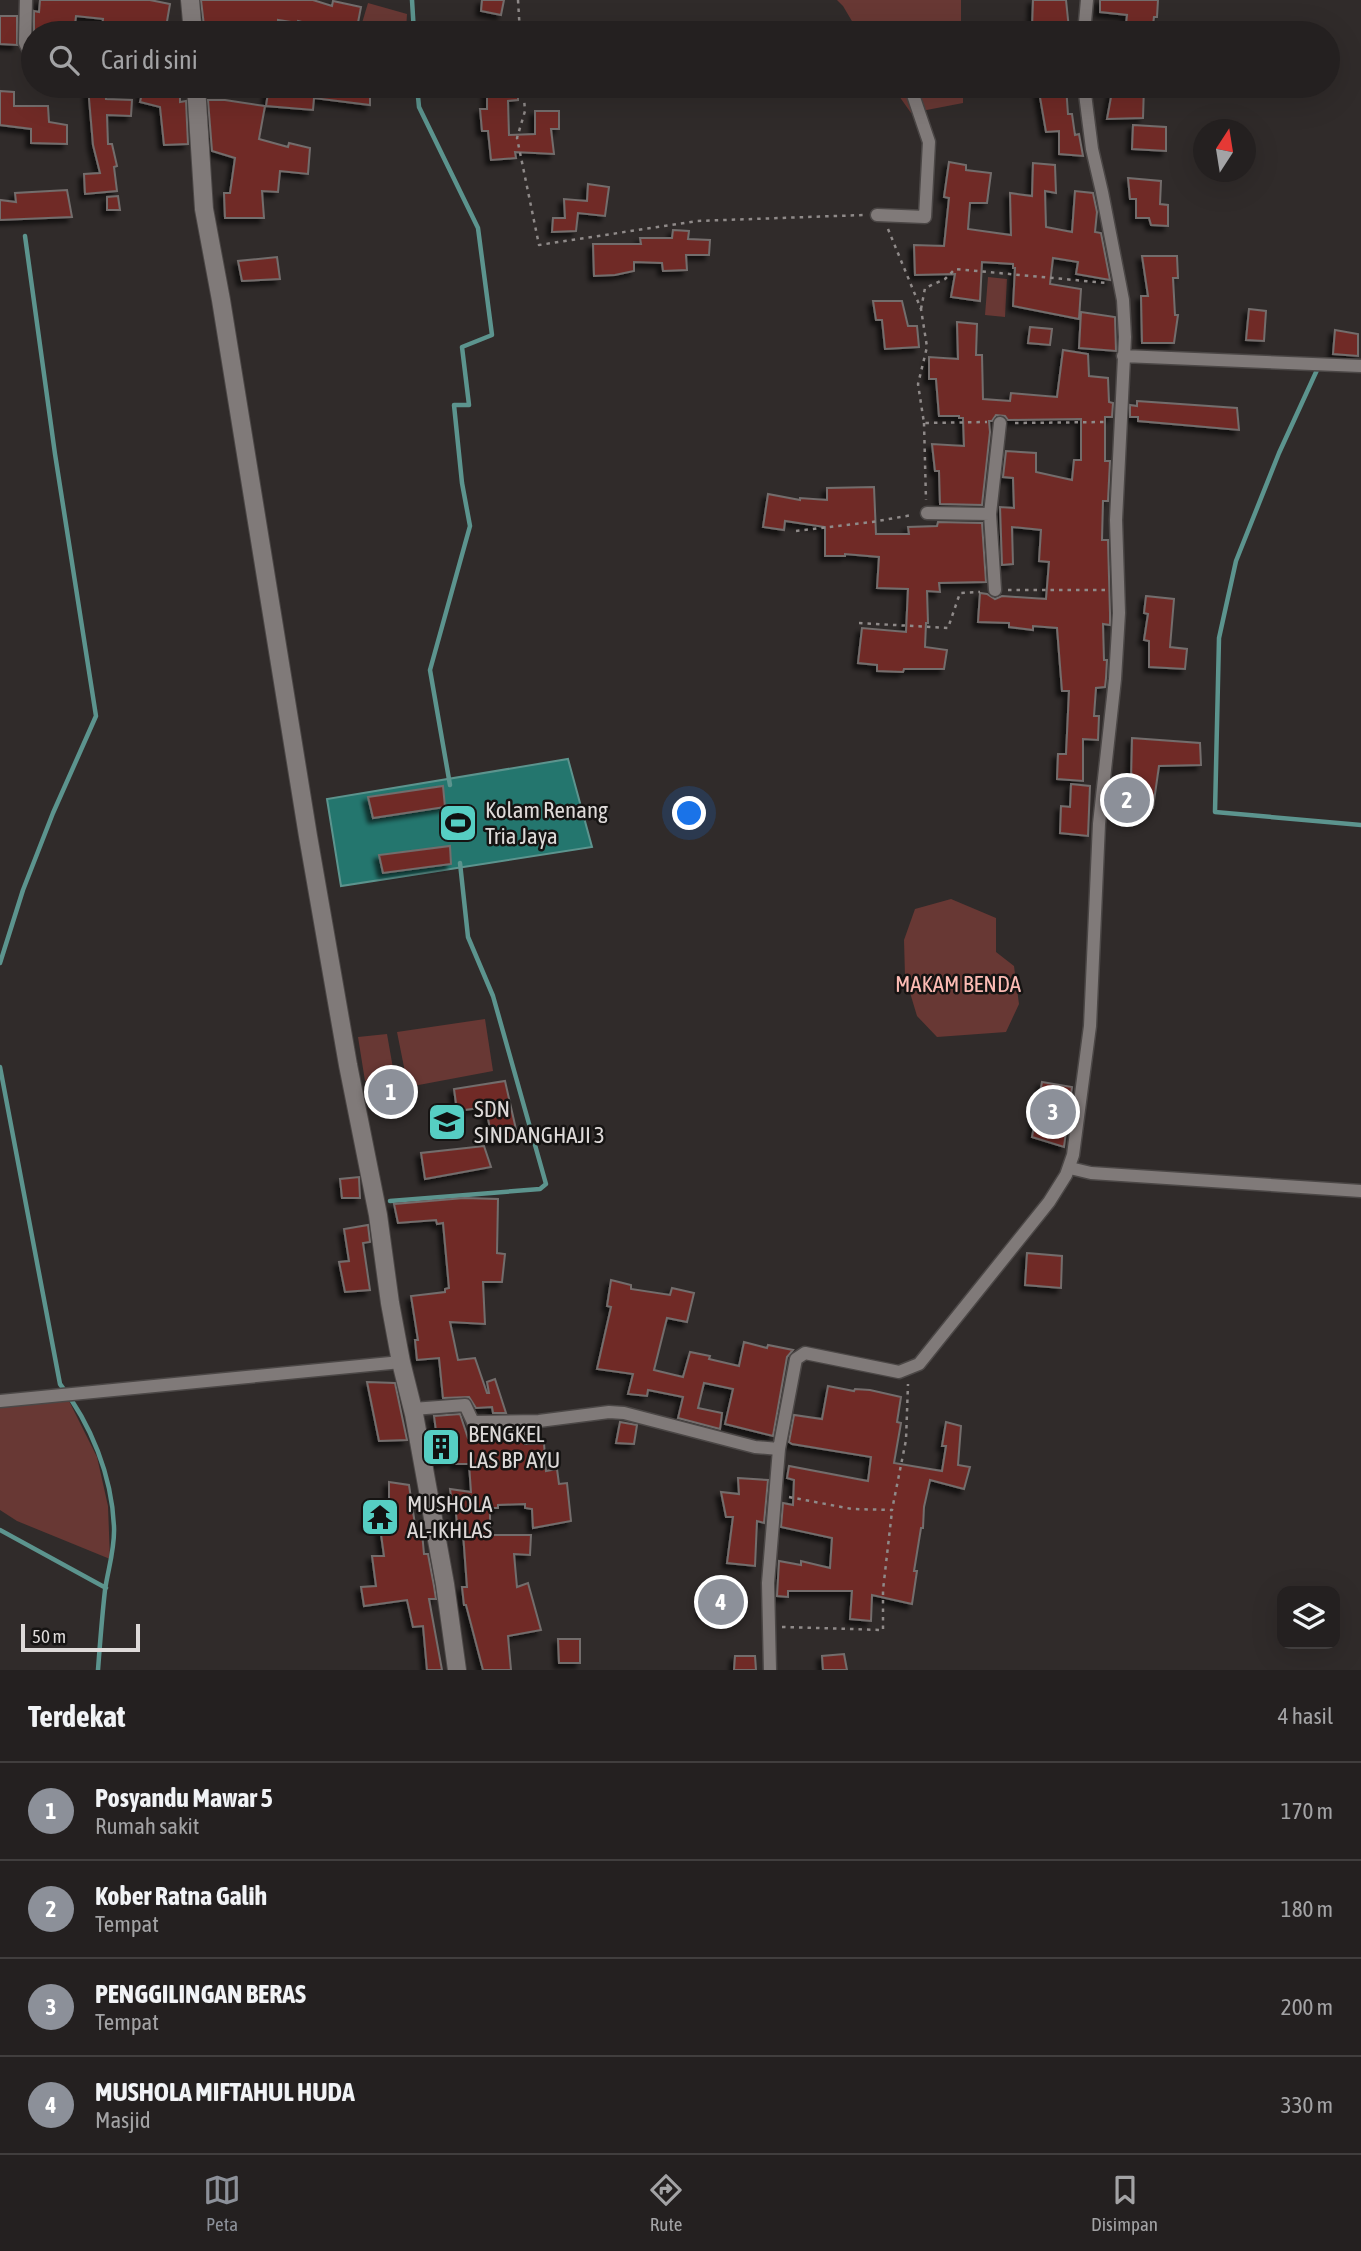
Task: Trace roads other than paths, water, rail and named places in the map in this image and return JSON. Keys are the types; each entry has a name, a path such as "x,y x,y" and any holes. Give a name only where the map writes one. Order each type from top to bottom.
{"street":[{"path":"26,0 26,21"},
{"path":"190,0 191,21"},
{"path":"1085,21 1087,0"},
{"path":"197,98 204,209 308,836 350,1077 378,1215 390,1303 413,1409 445,1584 457,1670"},
{"path":"877,215 925,217 929,142 913,98"},
{"path":"770,1670 768,1583 775,1495 779,1449 796,1359 804,1353 898,1372 919,1364 1049,1202 1070,1168 1090,1026 1099,824 1115,679 1119,590 1116,520 1125,337 1120,284 1092,149 1086,98"},
{"path":"1124,356 1361,366"},
{"path":"995,590 990,514 1000,422"},
{"path":"927,513 990,514"},
{"path":"1070,1168 1091,1173 1361,1191"},
{"path":"0,1401 401,1362"},
{"path":"413,1409 465,1405 473,1422 539,1422 581,1415 624,1413 755,1447 779,1449"}],"water":[{"name":"Kolam Renang Tria Jaya","path":"568,759 592,847 341,886 327,799"}],"waterway":[{"path":"412,0 413,21"},
{"path":"418,98 419,107 478,228 492,335 462,347 469,405 454,405 462,483 470,526 430,670 450,785"},
{"path":"0,963 23,890 53,813 96,716 55,454 25,236"},
{"path":"1317,370 1279,453 1236,561 1219,638 1215,812 1361,825"},
{"path":"390,1201 540,1189 546,1184 493,996 468,937 460,863"},
{"path":"0,1067 60,1384 90,1433 109,1489 114,1527 98,1670"},
{"path":"0,1530 106,1588"}],"place":[{"name":"Kober Ratna Galih","path":"1127,800"},
{"name":"Kolam Renang Tria Jaya","path":"458,823"},
{"name":"Posyandu Mawar 5","path":"391,1092"},
{"name":"PENGGILINGAN BERAS","path":"1053,1112"},
{"name":"SDN SINDANGHAJI 3","path":"447,1122"},
{"name":"BENGKEL LAS BP AYU","path":"441,1447"},
{"name":"MUSHOLA AL-IKHLAS","path":"380,1517"},
{"name":"MUSHOLA MIFTAHUL HUDA","path":"721,1602"}],"park label":[{"name":"MAKAM BENDA","path":"958,984"}]}
